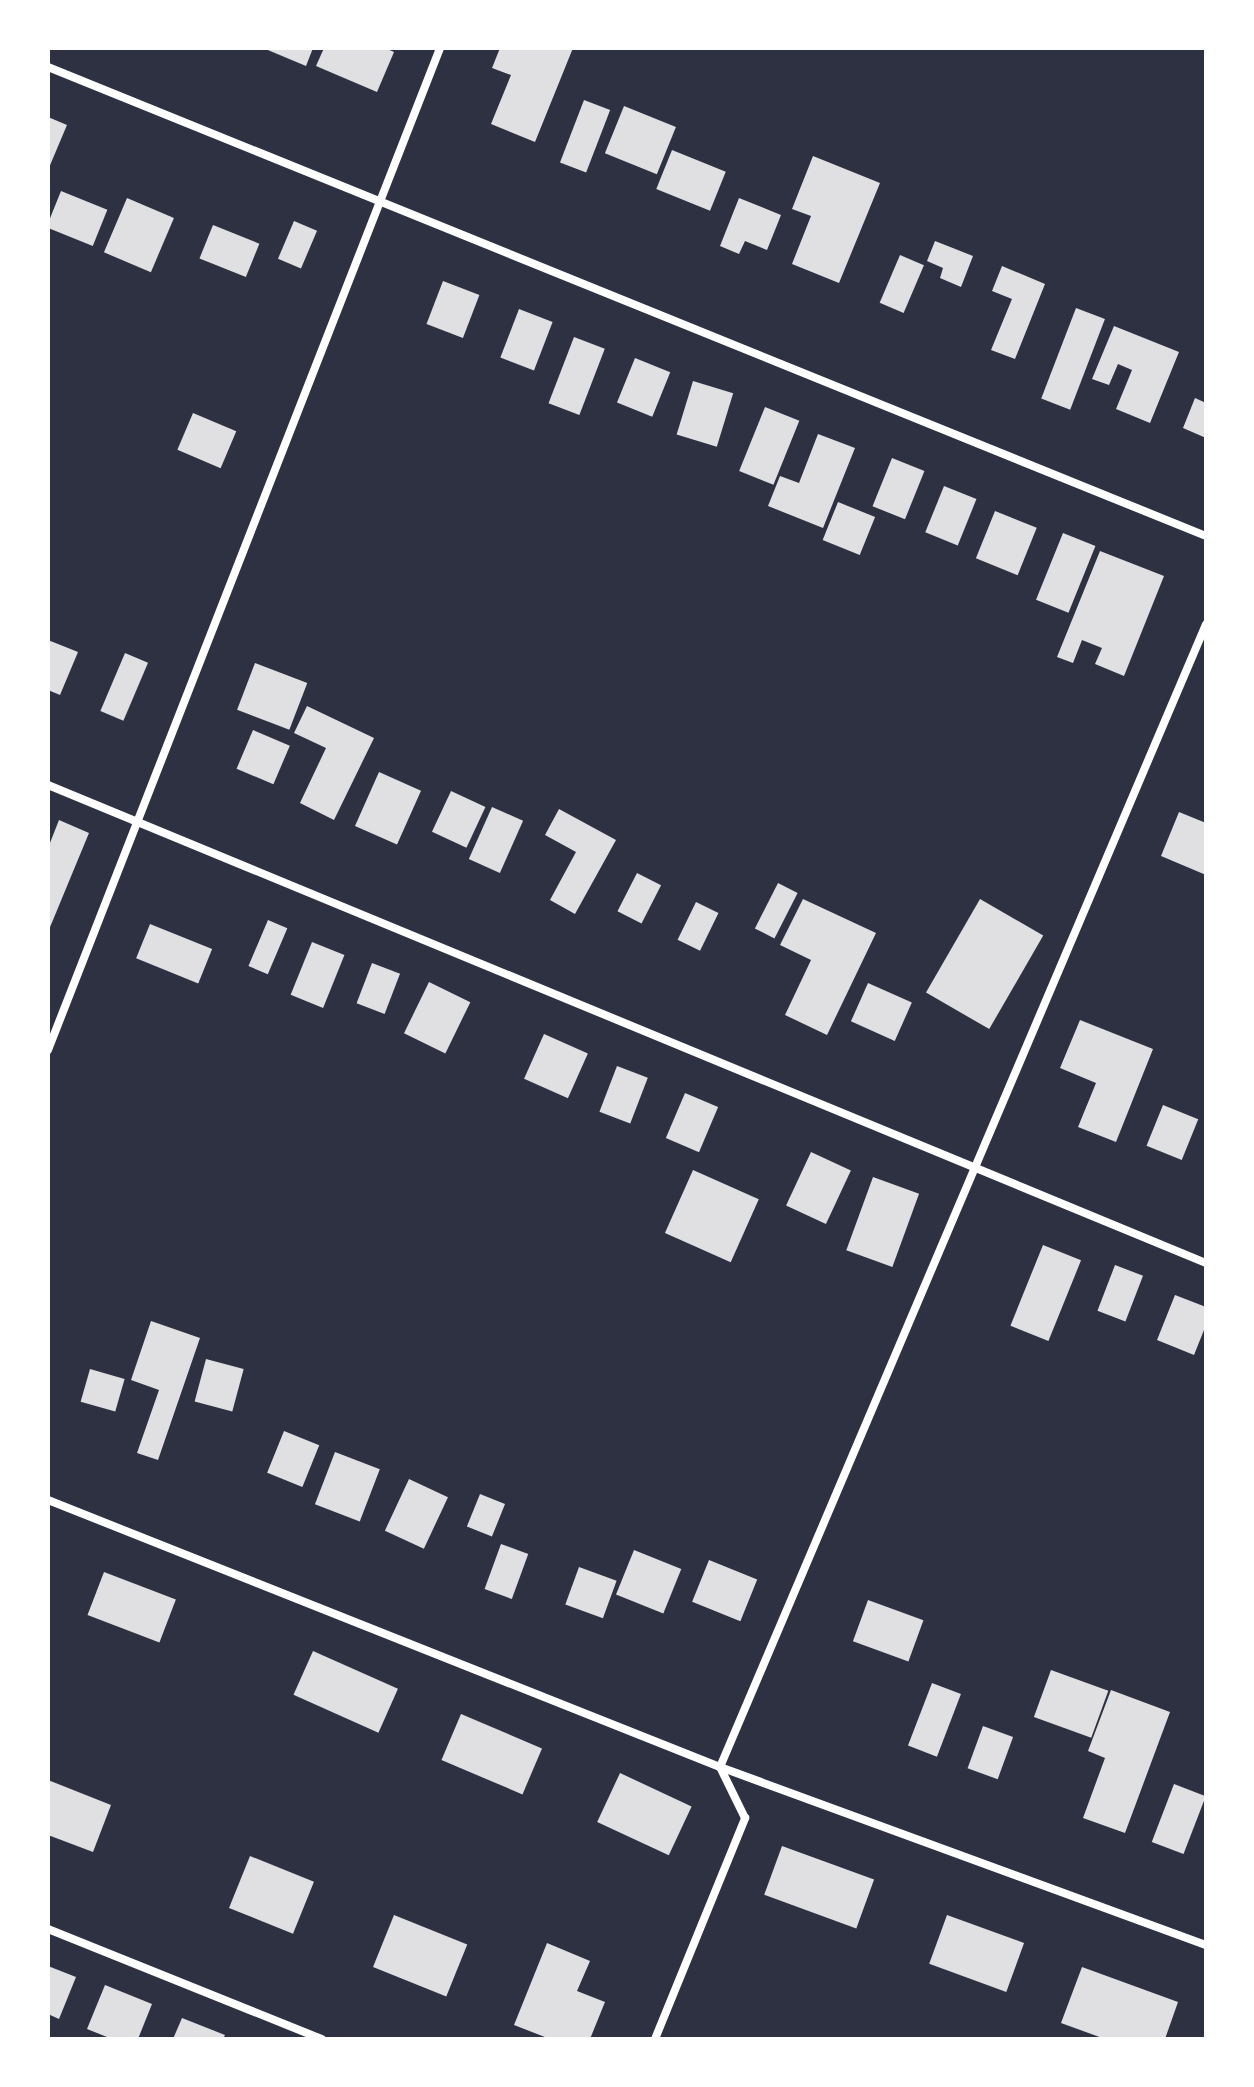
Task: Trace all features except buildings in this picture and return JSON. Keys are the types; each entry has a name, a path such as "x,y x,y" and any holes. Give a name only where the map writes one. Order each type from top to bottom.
{"street":[{"path":"48,1050 440,48"},
{"path":"48,67 378,204 1206,536"},
{"path":"655,2039 745,1818 720,1767 1206,624"},
{"path":"48,785 973,1171 1206,1263"},
{"path":"48,1500 720,1767 1206,1945"},
{"path":"48,1929 322,2039"}]}
